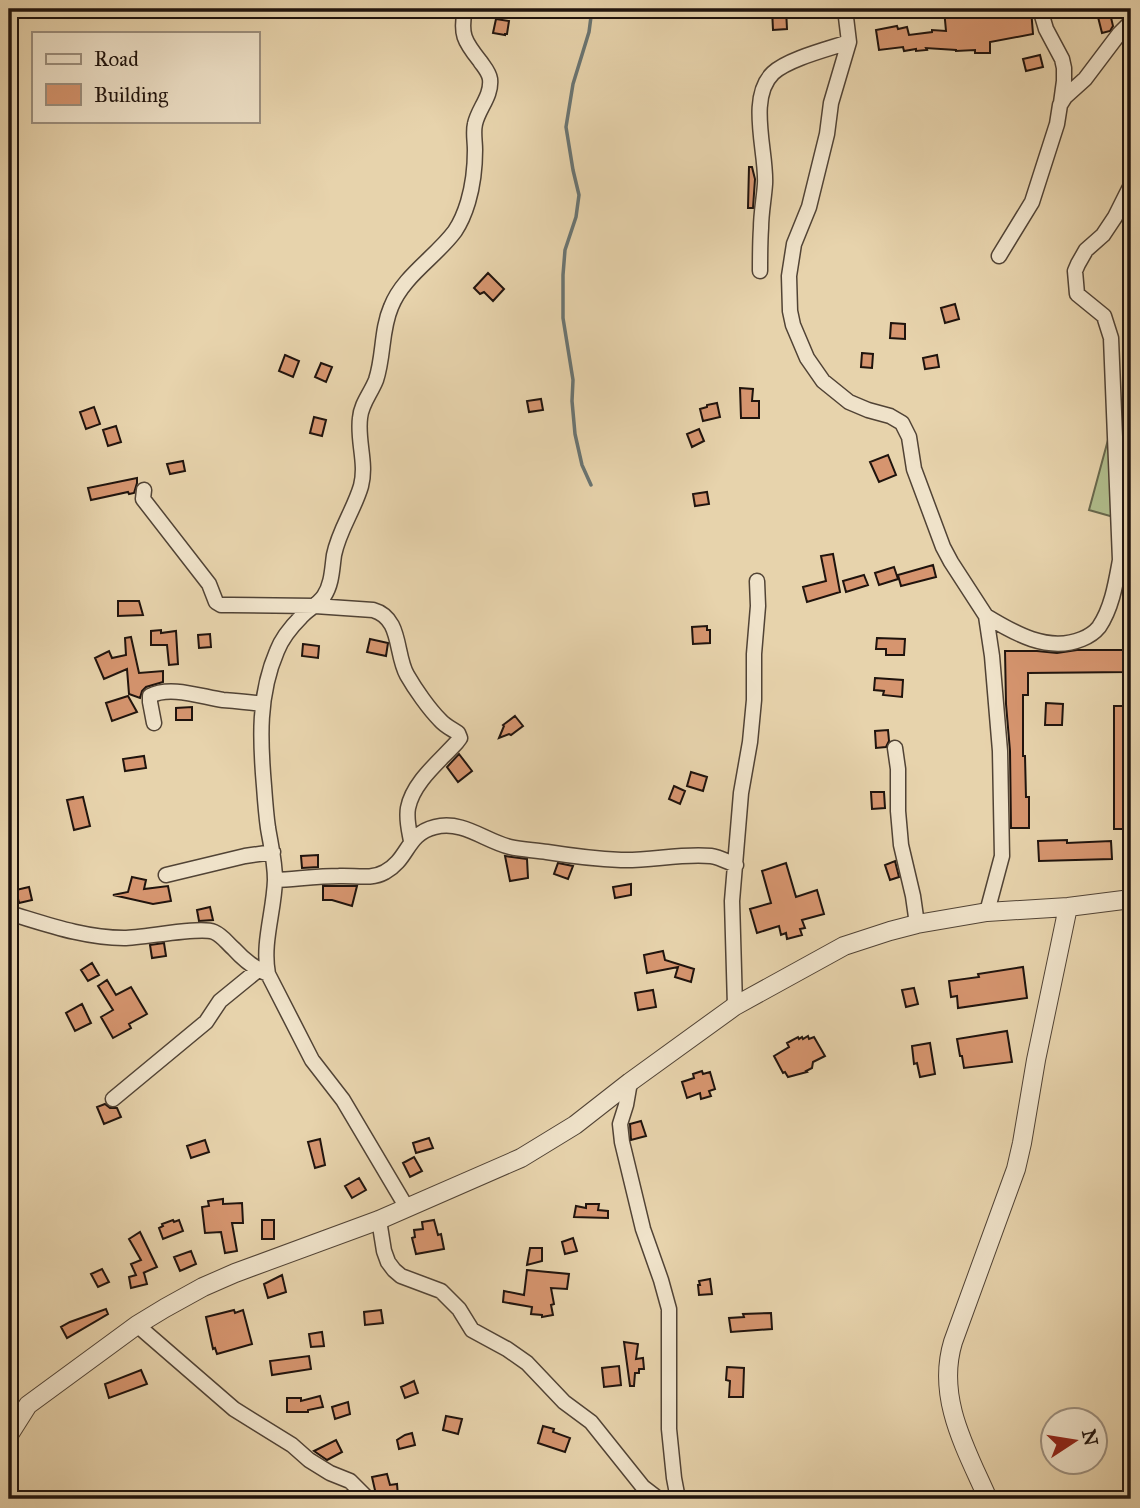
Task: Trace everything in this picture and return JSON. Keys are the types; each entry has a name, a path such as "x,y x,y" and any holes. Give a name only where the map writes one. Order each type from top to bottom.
{"street":[{"path":"113,1099 206,1022 220,1001 263,972 267,966 267,936 275,880 262,758 262,704 265,685 283,638 299,618 323,598 328,589 336,545 362,482 360,415 380,367 389,310 404,286 456,230 462,219 475,164 475,122 490,83 487,70 463,37 465,9"},
{"path":"845,9 849,42 831,103 827,134 809,207 794,244 789,276 790,312 807,358 823,382 849,402 902,423 909,437 914,469 943,547 986,616 1000,751 1002,856 987,912"},
{"path":"999,256 1032,202 1059,116 1065,81 1062,59 1046,29 1040,9"},
{"path":"1060,105 1131,22"},
{"path":"760,271 765,163 760,110 765,86 773,74 791,62 849,42"},
{"path":"986,616 1029,639 1051,644 1070,643 1085,638 1098,628 1108,609 1120,560 1111,338 1104,316 1077,294 1075,271 1086,250 1103,235 1131,188"},
{"path":"144,491 144,499 209,584 216,602 221,605 373,610 388,618 396,635 405,673 439,720 458,733 460,738 412,795 407,823 411,841"},
{"path":"1120,560 1131,540"},
{"path":"735,1006 732,901 741,793 754,700 757,581"},
{"path":"154,723 150,696 155,693 184,692 262,704"},
{"path":"895,748 902,855 913,896 916,924"},
{"path":"275,880 376,876 397,864 411,841 427,830 445,826 470,830 510,847 574,856 623,860 713,856 736,865"},
{"path":"166,875 244,856 273,852"},
{"path":"9,1415 29,1405 137,1325 203,1287 379,1220 521,1158 575,1125 735,1006 844,946 916,924 987,912 1068,907 1131,899"},
{"path":"988,1499 953,1416 947,1380 949,1356 1019,1156 1068,907"},
{"path":"9,913 106,938 148,937 201,930 212,931 224,937 234,950 263,972 312,1059 343,1100 407,1208"},
{"path":"630,1082 620,1124 621,1133 643,1229 669,1309 669,1429 678,1499"},
{"path":"379,1220 384,1251 394,1270 401,1276 440,1291 460,1309 472,1330 527,1363 564,1402 591,1422 643,1486 656,1497 663,1499"},
{"path":"137,1325 234,1409 292,1445 330,1473 350,1481 368,1499"},
{"path":"9,1435 29,1405"}],"green space":[{"path":"1118,403 1131,406 1131,522 1089,510"}],"building":[{"path":"772,9 786,9 787,29 773,30"},
{"path":"944,9 1031,9 1033,34 990,42 990,53 926,48 927,50 904,51 903,47 879,50 876,30 907,27 909,35 932,30 946,31"},
{"path":"1096,9 1109,9 1113,26 1110,31 1102,33"},
{"path":"496,19 509,21 507,34 493,33"},
{"path":"1040,55 1043,67 1026,71 1023,59"},
{"path":"749,167 752,167 755,179 753,208 748,208"},
{"path":"488,273 504,289 493,301 484,292 480,294 474,288"},
{"path":"955,304 959,319 945,323 941,308"},
{"path":"891,323 905,324 905,339 890,338"},
{"path":"862,353 873,354 872,368 861,367"},
{"path":"285,355 299,361 293,377 279,371"},
{"path":"937,355 939,367 925,369 923,358"},
{"path":"321,363 332,367 326,382 315,377"},
{"path":"740,388 753,389 752,401 759,401 759,418 741,418"},
{"path":"541,399 543,410 529,412 527,401"},
{"path":"717,403 720,417 703,421 700,409"},
{"path":"94,407 100,424 86,429 80,412"},
{"path":"314,417 326,420 322,436 310,433"},
{"path":"116,426 121,442 108,446 103,430"},
{"path":"699,429 704,441 692,447 687,434"},
{"path":"888,455 896,475 879,482 870,462"},
{"path":"183,461 185,471 170,474 167,464"},
{"path":"137,478 134,493 91,500 88,488"},
{"path":"707,492 709,504 695,506 693,494"},
{"path":"833,554 840,592 807,602 803,587 826,581 821,556"},
{"path":"933,565 936,577 901,586 898,575"},
{"path":"894,567 898,579 879,585 875,573"},
{"path":"864,575 868,585 846,592 843,581"},
{"path":"118,601 139,601 143,615 118,616"},
{"path":"707,626 707,630 710,630 710,643 693,644 692,627"},
{"path":"161,630 161,633 176,631 178,664 169,665 167,645 151,645 151,631"},
{"path":"210,634 211,647 199,648 198,635"},
{"path":"131,637 139,673 163,671 163,682 146,687 140,698 129,694 127,669 104,679 95,658 109,651 112,658 126,655 125,638"},
{"path":"877,638 905,639 904,655 886,655 886,649 876,649"},
{"path":"370,639 388,643 386,656 367,652"},
{"path":"303,644 319,646 318,658 302,656"},
{"path":"1077,650 1128,650 1129,672 1028,673 1028,695 1023,695 1023,756 1026,797 1029,797 1029,828 1011,828 1005,651 1057,653"},
{"path":"875,678 903,680 902,697 883,695 884,691 874,690"},
{"path":"128,696 137,712 112,721 106,703"},
{"path":"1046,703 1063,704 1062,725 1045,725"},
{"path":"1114,706 1131,706 1131,829 1114,829"},
{"path":"192,707 192,720 176,720 176,708"},
{"path":"515,716 523,726 511,735 499,738 503,725"},
{"path":"888,730 889,741 886,747 876,748 875,731"},
{"path":"459,754 472,771 458,782 447,767"},
{"path":"144,756 146,768 125,771 123,759"},
{"path":"691,772 707,777 703,791 687,786"},
{"path":"674,786 685,791 680,804 669,799"},
{"path":"871,792 884,792 885,808 872,809"},
{"path":"83,797 90,826 74,830 67,800"},
{"path":"1067,840 1067,843 1111,841 1112,859 1039,861 1038,841"},
{"path":"318,855 318,867 302,868 301,856"},
{"path":"505,856 527,859 528,878 510,881"},
{"path":"895,861 899,877 890,880 885,865"},
{"path":"558,863 573,866 568,879 554,874"},
{"path":"786,863 796,897 817,890 824,914 802,920 805,928 800,929 802,935 787,939 786,933 781,935 779,926 757,933 750,909 771,903 762,871"},
{"path":"132,877 146,880 144,889 168,886 171,901 153,904 113,895 128,892"},
{"path":"631,884 631,895 615,898 613,887"},
{"path":"323,886 357,886 352,906 323,900"},
{"path":"29,887 32,900 19,903 16,890"},
{"path":"210,907 213,920 199,921 197,910"},
{"path":"164,943 166,956 152,958 150,945"},
{"path":"663,951 665,960 694,969 691,982 675,977 678,967 647,973 644,955"},
{"path":"92,963 99,975 88,981 81,970"},
{"path":"1023,967 1027,998 958,1008 957,996 951,997 949,981"},
{"path":"107,980 116,995 131,987 147,1014 129,1024 131,1028 113,1038 101,1017 113,1010 98,986"},
{"path":"914,988 918,1004 906,1007 902,990"},
{"path":"653,990 656,1007 638,1010 635,993"},
{"path":"82,1004 91,1023 75,1031 66,1013"},
{"path":"1007,1031 1012,1062 964,1068 957,1039"},
{"path":"808,1036 809,1039 814,1037 825,1056 813,1062 812,1068 807,1072 788,1077 774,1056 789,1047 787,1043 798,1037 803,1039"},
{"path":"930,1043 935,1074 920,1077 917,1063 914,1064 912,1046"},
{"path":"702,1071 703,1074 710,1072 715,1089 709,1091 711,1096 701,1099 700,1093 687,1098 682,1082 694,1078 693,1074"},
{"path":"105,1104 110,1108 117,1108 121,1117 104,1124 97,1107"},
{"path":"641,1121 646,1136 631,1140 630,1124"},
{"path":"429,1138 433,1148 416,1153 413,1143"},
{"path":"320,1139 325,1165 315,1168 308,1142"},
{"path":"205,1140 209,1152 191,1158 187,1146"},
{"path":"414,1157 422,1171 410,1177 403,1163"},
{"path":"359,1178 366,1190 352,1198 345,1186"},
{"path":"223,1199 223,1204 242,1203 243,1223 232,1223 237,1251 225,1253 221,1232 205,1233 202,1207 209,1206 208,1201"},
{"path":"586,1204 599,1204 598,1210 608,1211 608,1218 574,1217 576,1206 586,1208"},
{"path":"173,1220 179,1220 183,1231 163,1239 159,1228"},
{"path":"262,1220 274,1220 274,1239 262,1239"},
{"path":"434,1220 444,1249 416,1254 412,1238 415,1237 414,1230 423,1229 422,1222"},
{"path":"140,1232 157,1267 143,1273 147,1284 131,1288 129,1277 136,1275 131,1264 141,1260 129,1239"},
{"path":"573,1238 577,1251 565,1254 562,1242"},
{"path":"530,1248 542,1248 542,1261 527,1265"},
{"path":"191,1251 196,1264 180,1271 174,1257"},
{"path":"102,1269 109,1282 98,1287 91,1274"},
{"path":"527,1270 569,1274 567,1289 551,1288 553,1315 542,1317 531,1314 532,1307 503,1302 504,1291 524,1295"},
{"path":"282,1275 286,1292 268,1298 264,1284"},
{"path":"710,1279 712,1294 699,1295 699,1281"},
{"path":"106,1309 108,1314 67,1338 61,1327"},
{"path":"234,1310 235,1313 243,1310 252,1344 217,1354 215,1348 213,1349 206,1317"},
{"path":"381,1310 383,1323 365,1325 364,1312"},
{"path":"771,1313 772,1329 731,1332 729,1318 744,1317 743,1314"},
{"path":"322,1332 324,1346 311,1347 309,1334"},
{"path":"624,1342 638,1344 636,1359 643,1358 644,1369 635,1373 634,1386 630,1386"},
{"path":"309,1356 311,1369 272,1375 270,1361"},
{"path":"619,1366 621,1385 604,1387 602,1368"},
{"path":"727,1367 744,1368 743,1397 729,1397"},
{"path":"141,1370 147,1384 109,1398 105,1384"},
{"path":"414,1381 418,1393 405,1398 401,1387"},
{"path":"320,1396 323,1407 308,1412 287,1412 287,1398 301,1398 301,1401"},
{"path":"348,1402 350,1414 335,1419 332,1407"},
{"path":"446,1416 462,1419 458,1434 443,1430"},
{"path":"543,1426 570,1438 565,1452 538,1443"},
{"path":"412,1433 415,1445 399,1449 397,1440"},
{"path":"336,1440 342,1452 327,1460 314,1451"},
{"path":"387,1474 390,1485 397,1484 398,1496 393,1496 393,1499 377,1499 372,1477"}],"waterway":[{"path":"591,485 582,465 575,434 573,380 563,318 563,275 565,250 576,217 579,195 566,127 573,84 589,32 592,9"}]}
